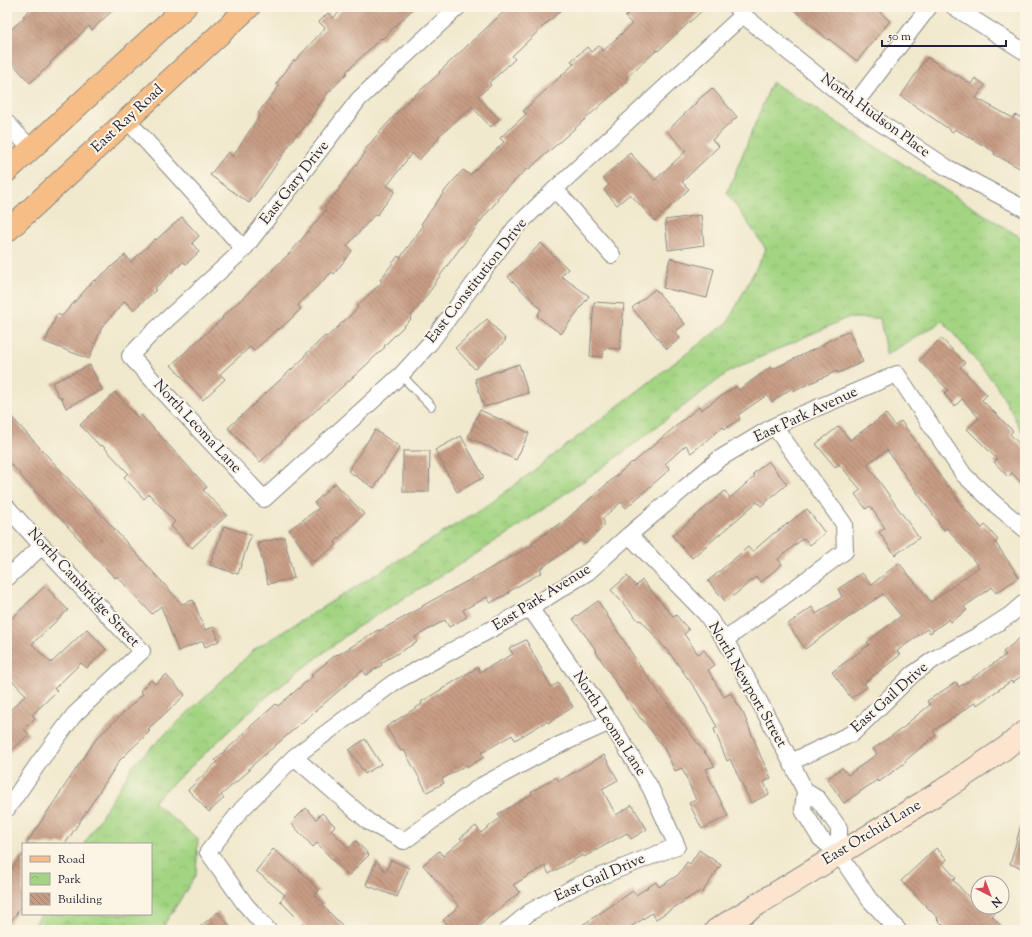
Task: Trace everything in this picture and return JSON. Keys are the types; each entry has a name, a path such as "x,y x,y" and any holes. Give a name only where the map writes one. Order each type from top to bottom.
{"main road":[{"path":"7,171 185,7"},
{"name":"East Ray Road","path":"7,231 249,7"}],"street":[{"name":"East Gary Drive","path":"130,356 152,333 244,249 359,99 458,7"},
{"path":"854,105 929,7"},
{"path":"954,7 1025,52"},
{"name":"North Hudson Place","path":"740,11 854,105 946,167 1025,209"},
{"name":"East Constitution Drive","path":"264,499 401,375 430,344 515,228 740,11"},
{"path":"127,120 244,249"},
{"path":"7,123 31,149"},
{"path":"554,189 612,255"},
{"name":"North Leoma Lane","path":"130,356 264,499"},
{"name":"East Park Avenue","path":"268,930 245,904 208,852 242,809 294,757 393,683 530,608 588,572 629,535 719,459 774,426 897,374 964,475 996,505 1025,529"},
{"path":"725,640 845,551 844,524 774,426"},
{"name":"North Cambridge Street","path":"7,507 142,651 74,715 7,809"},
{"name":"North Newport Street","path":"629,535 705,613 725,640 750,684 805,791 803,810 820,838 839,854 869,899 898,930"},
{"path":"7,578 42,546"},
{"name":"East Gail Drive","path":"791,762 853,732 913,674 936,658 979,635 1010,615 1025,602"},
{"name":"North Leoma Lane","path":"530,608 610,722 650,787 677,846"},
{"path":"294,757 369,822 404,841 480,786 546,751 610,722"},
{"name":"East Orchid Lane","path":"716,930 943,790 1025,732"},
{"name":"East Gail Drive","path":"508,930 530,912 576,886 677,846"}],"lane":[{"path":"401,375 431,406"}],"green space":[{"path":"772,82 1025,240 1025,437 997,386 943,321 886,355 880,318 847,318 730,371 613,460 502,538 356,628 261,701 153,802 198,839 196,875 164,925 169,930 32,930 40,915 152,915 152,843 85,843 134,764 255,649 491,503 728,322 766,249 727,193"}],"building":[{"path":"33,7 116,7 92,30 89,26 30,83 7,57 7,33 25,17 23,16"},
{"path":"345,7 415,7 346,72 347,73 327,94 300,133 298,132 249,203 210,175 228,152 233,156 260,115 258,113 279,86 276,84 294,60 295,61 325,28 319,22 328,13 333,18"},
{"path":"509,7 564,7 512,56 515,59 489,83 491,85 478,96 499,119 491,127 472,107 438,137 439,138 419,160 412,153 387,186 395,191 377,215 375,214 347,246 352,251 334,274 332,272 298,305 301,309 279,330 278,328 254,351 250,347 220,374 225,379 203,400 171,365 223,318 222,317 291,252 326,210 324,208 377,135 406,103 440,73 439,72"},
{"path":"636,7 706,7 626,78 628,81 529,169 528,168 497,198 498,200 458,251 410,318 411,319 363,368 260,462 228,428 305,357 304,356 325,336 327,337 358,308 356,307 382,282 380,280 398,256 400,258 423,226 421,224 447,188 463,170 470,175 504,142 500,138 526,114 523,111 574,64 571,61 587,47 591,52 599,46 603,51 632,24 625,17"},
{"path":"791,7 874,7 890,21 857,61 829,39 828,40"},
{"path":"927,57 971,84 975,78 985,85 976,98 1013,118 1016,115 1025,120 1025,171 994,154 995,152 955,129 953,132 901,96"},
{"path":"712,88 737,117 712,140 719,146 682,182 689,189 655,221 630,194 617,205 604,190 609,185 603,178 630,153 655,180 686,151 667,131"},
{"path":"701,215 704,245 668,250 665,220"},
{"path":"182,217 199,236 192,243 199,252 186,264 183,262 154,289 156,290 133,310 125,301 102,327 89,359 45,342 57,314 62,316 94,280 95,281 125,255 131,262 155,239 156,240"},
{"path":"541,243 568,269 561,276 589,296 561,334 537,316 541,309 508,277"},
{"path":"670,258 714,269 707,298 663,288"},
{"path":"655,289 685,324 675,332 680,338 667,349 632,308"},
{"path":"594,302 624,304 620,349 604,348 603,357 590,356"},
{"path":"487,319 506,340 475,369 455,348"},
{"path":"849,331 863,362 838,373 837,371 793,391 792,388 772,402 767,395 738,415 740,419 725,429 723,427 691,453 686,445 665,464 670,469 626,508 621,502 602,519 604,521 604,526 585,544 581,540 540,569 542,572 508,592 509,593 490,603 487,597 463,610 467,617 449,627 445,620 415,637 417,642 381,663 382,665 366,675 363,670 248,769 250,770 221,795 224,798 209,812 188,790 217,762 215,760 245,733 244,732 276,704 278,706 313,676 311,675 337,654 338,655 378,630 379,631 423,607 422,606 533,545 532,543 560,523 560,525 632,462 633,463 699,407 701,410 736,386 739,390 771,367 773,369"},
{"path":"941,338 965,363 960,367 987,395 982,400 1013,431 1010,434 1025,450 1025,487 1012,473 1008,477 994,462 997,459 967,429 979,418 962,399 955,406 944,394 948,390 919,360"},
{"path":"519,364 528,393 484,407 475,379"},
{"path":"90,365 102,390 66,408 52,383"},
{"path":"115,392 138,418 141,415 207,487 203,490 227,515 192,548 171,526 175,522 149,494 144,499 124,477 128,473 102,445 100,446 80,425"},
{"path":"480,410 529,433 516,460 468,437"},
{"path":"7,412 182,604 193,600 205,630 214,627 219,641 205,647 203,641 178,651 161,606 152,614 117,576 115,578 7,460"},
{"path":"886,414 895,426 901,421 965,509 982,528 985,525 998,540 995,542 1019,577 996,593 992,587 964,607 967,610 951,622 949,619 930,633 927,629 897,651 900,655 864,683 867,687 851,698 832,672 869,645 867,642 901,616 883,594 805,649 788,624 812,607 816,614 842,597 838,589 862,573 871,585 899,563 931,602 979,567 947,528 944,530 887,450 867,464 919,538 895,555 879,532 885,528 870,506 866,509 855,494 861,490 839,464 835,467 816,444 839,426 850,440"},
{"path":"375,430 400,447 374,488 348,471"},
{"path":"461,436 484,477 457,492 435,450"},
{"path":"403,451 430,451 429,492 403,492"},
{"path":"768,461 787,484 761,506 757,502 692,558 672,536 725,491 730,498 755,476 753,474"},
{"path":"335,483 364,514 335,542 337,545 313,562 289,530 319,508 314,503"},
{"path":"807,509 825,533 810,545 804,538 778,559 782,564 761,582 756,577 726,602 708,581 748,547 752,552 774,533"},
{"path":"224,526 251,535 238,574 210,565"},
{"path":"284,537 294,578 268,584 258,543"},
{"path":"627,576 636,586 642,580 674,617 676,615 689,630 684,634 698,654 704,650 715,665 708,670 724,697 731,693 744,715 771,778 764,782 769,794 751,803 730,759 727,761 714,729 717,727 697,691 671,655 641,620 639,621 611,590"},
{"path":"45,586 68,610 32,644 51,663 87,629 106,649 87,668 81,663 54,689 57,691 32,715 35,718 24,729 29,734 7,755 7,713 26,695 7,675 7,623"},
{"path":"598,601 640,666 715,766 706,769 707,773 728,816 702,829 689,803 696,800 682,768 675,771 664,748 626,698 596,652 597,651 573,619"},
{"path":"1025,634 1025,673 977,705 976,702 933,731 936,735 905,761 906,762 879,782 877,780 844,803 827,779 842,768 848,775 877,754 873,749 907,725 906,724 930,705 927,701 956,682 959,687 1006,655 1003,652"},
{"path":"526,640 551,687 558,683 573,707 548,723 547,721 515,740 512,735 481,753 484,757 468,767 466,765 442,779 444,783 427,792 404,750 401,751 386,727 422,704 421,702 478,667 480,672 513,654 509,648"},
{"path":"166,675 185,695 148,729 150,731 120,760 66,843 27,843 96,739 143,694 140,691 151,680 155,684"},
{"path":"365,739 381,764 365,774 349,750"},
{"path":"604,755 618,780 602,789 616,815 632,805 647,829 631,839 627,833 584,857 583,855 549,874 545,866 513,885 520,892 476,930 453,930 443,920 459,906 423,865 439,851 443,856 462,840 460,838 476,826 481,833 500,818 498,814 532,794 531,792 556,777 559,781"},
{"path":"306,808 316,819 322,813 335,826 331,830 349,848 356,841 369,855 348,876 317,843 313,847 291,823"},
{"path":"1021,825 1025,825 1025,869 1010,864"},
{"path":"936,848 947,859 943,864 956,878 953,880 970,898 970,915 993,915 992,916 1005,930 948,930 901,881"},
{"path":"273,849 299,870 319,891 315,895 324,904 322,905 347,930 309,930 280,901 285,895 256,871"},
{"path":"699,850 721,865 702,893 700,891 656,919 652,913 626,930 575,930 633,891 636,895 656,882 659,887 678,875 687,862 690,864"},
{"path":"22,855 22,906 7,926 7,875"},
{"path":"391,860 409,868 397,897 366,885 376,861 386,872"},
{"path":"218,912 233,930 196,930"}]}
